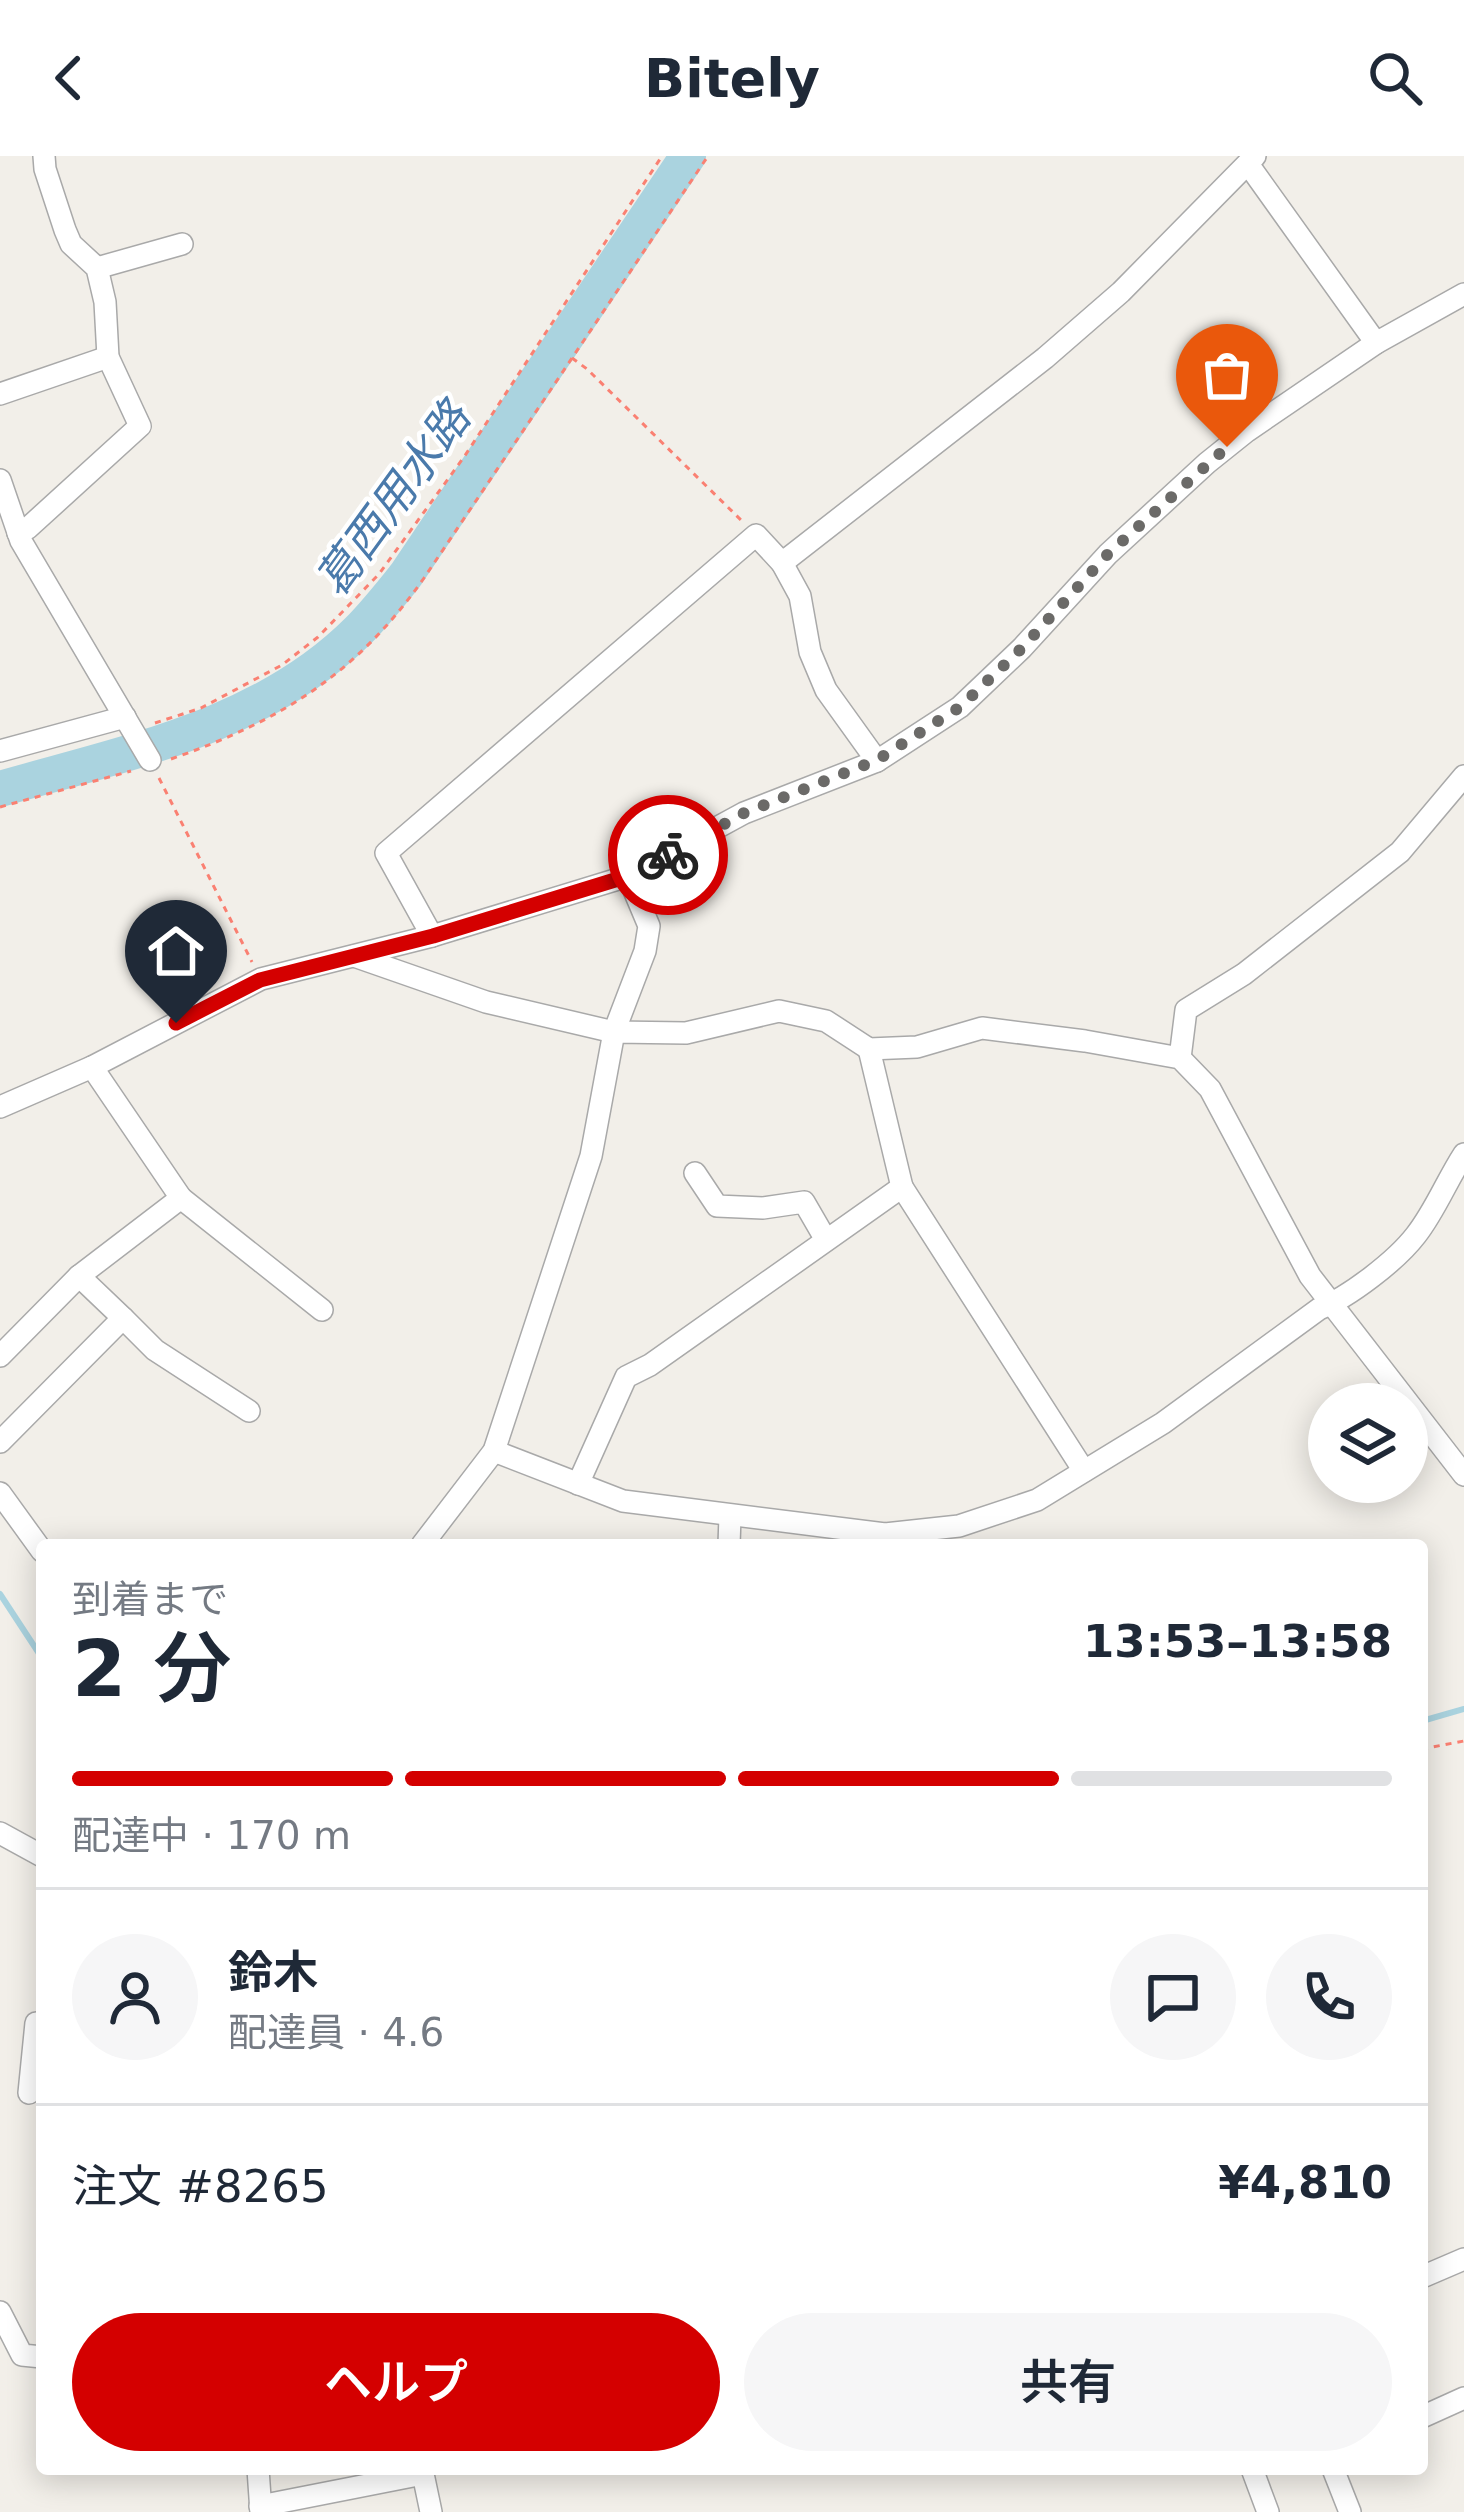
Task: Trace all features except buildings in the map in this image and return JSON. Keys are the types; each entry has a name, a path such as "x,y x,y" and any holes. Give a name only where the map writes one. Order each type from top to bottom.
{"street":[{"path":"0,556 140,425 108,357 105,302 97,268 71,244 44,156"},
{"path":"782,563 1045,358 1121,292 1252,160 1376,343"},
{"path":"97,268 182,244"},
{"path":"0,1107 260,980 433,936 628,876 744,813 877,760 960,707 1108,554 1247,430 1376,343 1464,294"},
{"path":"0,394 108,357"},
{"path":"0,480 19,537 136,727 150,764"},
{"path":"433,936 386,853 756,535 782,563 800,596 810,652 826,690 877,760"},
{"path":"0,752 136,727"},
{"path":"1180,1058 1186,1010 1244,974 1400,852 1464,776"},
{"path":"427,1539 494,1451 591,1156 614,1032 645,951 649,926 628,876"},
{"path":"351,955 486,1002 614,1032 686,1033 779,1011 826,1021 869,1049 917,1047 982,1028 1180,1058 1210,1089 1310,1276 1464,1474"},
{"path":"869,1049 902,1186 1084,1471"},
{"path":"92,1066 181,1198 322,1310"},
{"path":"494,1451 623,1502 885,1534 959,1526 1037,1500 1162,1423 1394,1257 1414,1238 1464,1154"},
{"path":"694,1173 717,1206 763,1208 804,1202 826,1240"},
{"path":"578,1484 626,1377 650,1365 902,1186"},
{"path":"0,1356 79,1276 181,1198"},
{"path":"79,1276 155,1350 249,1412"},
{"path":"0,1442 123,1318"},
{"path":"0,1493 36,1543"},
{"path":"729,1539 730,1516"},
{"path":"0,1833 36,1853"},
{"path":"29,2093 36,2023"},
{"path":"1428,2274 1464,2259"},
{"path":"0,2312 22,2357"},
{"path":"1428,2414 1464,2398"},
{"path":"258,2475 261,2509 410,2475"},
{"path":"424,2475 430,2512"},
{"path":"1254,2475 1268,2512"},
{"path":"1335,2475 1350,2512"}],"path":[{"path":"136,727 201,708 282,665 318,638 380,574 464,457 662,156"},
{"path":"0,807 150,764 251,728 314,691 346,665 424,578 708,156"},
{"path":"572,358 756,535"},
{"path":"150,764 260,980"},
{"path":"1428,1748 1464,1741"}],"waterway":[{"name":"葛西用水路","path":"0,789 143,748 235,714 320,664 358,631 406,575 688,156"},
{"path":"0,1594 36,1649"},
{"path":"1428,1719 1464,1709"}],"way so far":[{"path":"668,855 744,813 877,760 960,707 1108,554 1227,447"}],"route":[{"path":"176,1023 260,980 433,936 628,876 668,855"}]}
